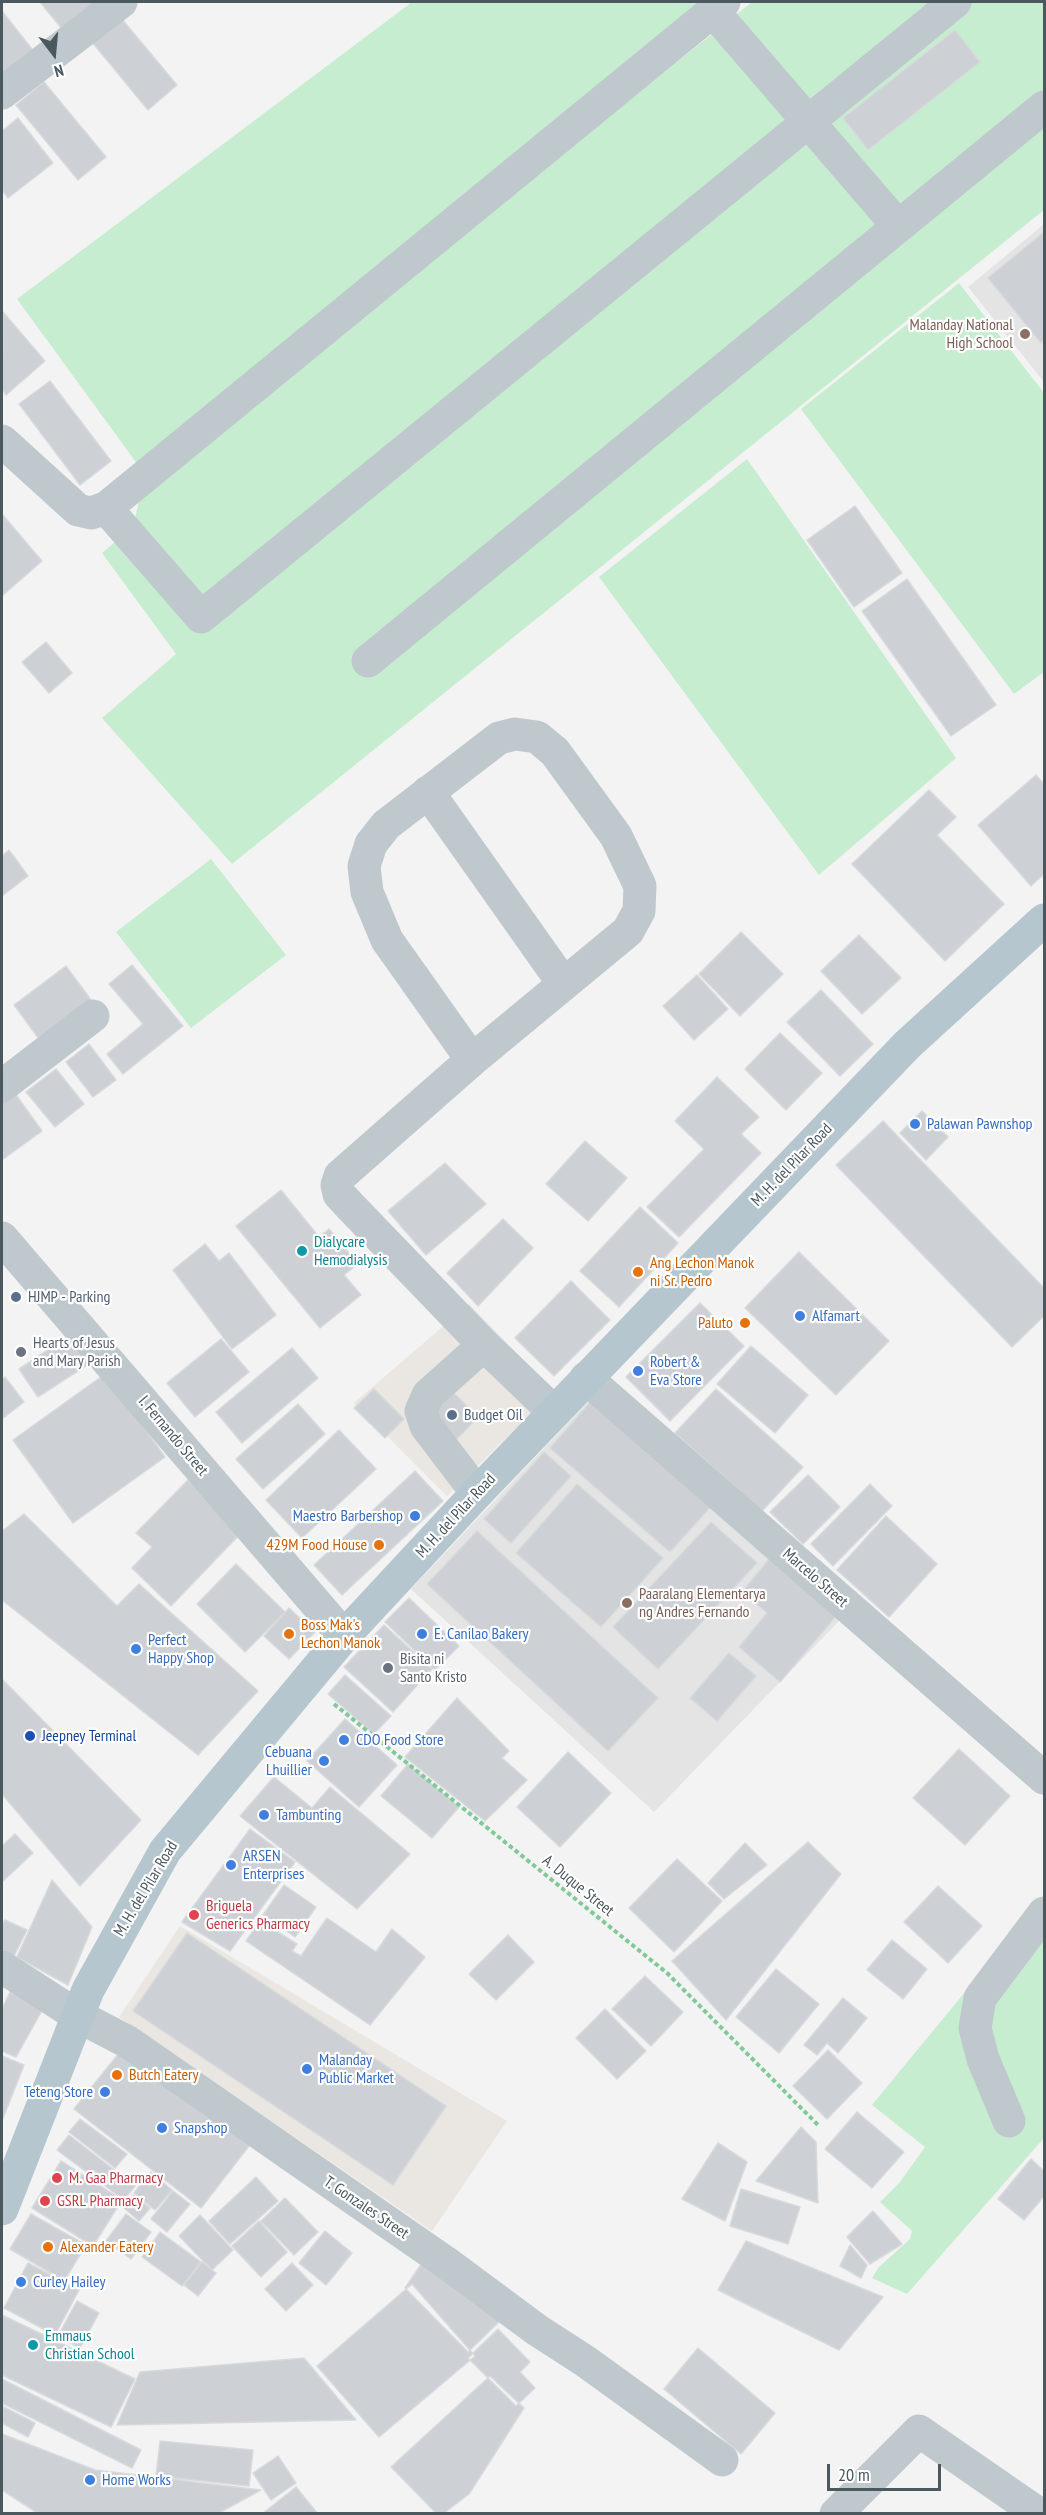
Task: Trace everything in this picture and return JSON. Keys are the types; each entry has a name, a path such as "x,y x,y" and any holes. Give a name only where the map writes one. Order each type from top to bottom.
{"main road":[{"name":"M. H. del Pilar Road","path":"2,2209 88,1990 165,1851 344,1636 477,1493 907,1045 1044,920"}],"street":[{"path":"2,93 121,2"},
{"path":"106,508 201,617 956,2"},
{"path":"2,441 78,510 91,513 106,508 718,6 808,122 898,226"},
{"path":"368,661 1044,107"},
{"path":"472,1060 387,940 367,891 364,866 370,844 386,825 499,738 515,734 537,737 555,752 616,836 640,886 639,911 628,931 472,1060 340,1176 338,1185 339,1194 351,1207 484,1345 554,1412"},
{"path":"428,792 563,983"},
{"path":"2,1086 93,1016"},
{"name":"I. Fernando Street","path":"2,1238 344,1636"},
{"path":"477,1493 426,1426 421,1411 428,1395 484,1345"},
{"name":"Marcelo Street","path":"586,1378 1044,1778"},
{"path":"1009,2121 983,2059 975,2028 980,1998 1043,1917"},
{"name":"T. Gonzales Street","path":"2,1967 78,2016 128,2042 448,2264 537,2330 585,2361 722,2460"},
{"path":"836,2514 919,2431 1039,2514"}],"path":[{"name":"A. Duque Street","path":"307,1682 667,1973 819,2126"}],"shaded area":[{"name":"Malanday National High School","path":"1044,224 1044,382 968,287"},
{"path":"469,1304 554,1391 447,1496 354,1403"},
{"name":"Paaralang Elementarya ng Andres Fernando","path":"595,1394 842,1618 654,1812 411,1589"},
{"name":"Malanday Public Market","path":"180,1926 507,2121 432,2231 119,2017"}],"green space":[{"path":"412,2 713,2 138,465 17,299"},
{"path":"752,2 1044,2 1044,210 232,864 102,718 176,654 102,553 133,527 141,492"},
{"path":"959,283 1044,393 1044,672 1014,694 801,409"},
{"path":"747,459 956,758 819,875 599,577"},
{"path":"211,859 286,955 191,1028 116,932"},
{"path":"1044,1896 1044,2138 907,2294 872,2278 879,2267 910,2239 912,2231 880,2202 900,2182 925,2147 872,2105"}],"building":[{"path":"40,2 98,2 62,29"},
{"path":"2,11 35,53 2,80"},
{"path":"116,12 177,85 148,110 87,36"},
{"path":"955,30 980,62 868,150 843,118"},
{"path":"44,82 106,157 78,180 16,105"},
{"path":"18,118 53,163 8,198 2,190 2,131"},
{"path":"1044,232 1044,340 1041,343 988,278"},
{"path":"3,312 45,361 6,395 2,389"},
{"path":"50,381 111,461 80,485 19,404"},
{"path":"855,506 902,573 854,607 807,540"},
{"path":"2,514 42,561 2,596"},
{"path":"907,579 996,705 951,736 862,611"},
{"path":"46,642 72,673 49,693 22,662"},
{"path":"1036,775 1044,784 1044,874 1031,886 978,825"},
{"path":"929,790 956,817 937,835 1004,904 945,961 852,864"},
{"path":"9,850 28,876 2,896 2,856"},
{"path":"741,932 783,974 740,1016 699,974"},
{"path":"859,935 901,978 862,1014 821,971"},
{"path":"132,965 183,1026 123,1074 107,1054 143,1024 109,984"},
{"path":"66,966 94,1004 42,1043 14,1005"},
{"path":"697,975 728,1009 694,1040 663,1006"},
{"path":"821,990 873,1044 840,1076 787,1022"},
{"path":"780,1033 822,1073 786,1110 745,1069"},
{"path":"89,1044 116,1080 93,1097 66,1062"},
{"path":"56,1069 84,1104 55,1127 26,1092"},
{"path":"717,1077 759,1117 741,1134 761,1153 679,1237 647,1207 704,1149 675,1121"},
{"path":"14,1092 42,1131 2,1160 2,1101"},
{"path":"922,1111 948,1137 926,1160 900,1133"},
{"path":"883,1121 1044,1288 1044,1316 1012,1347 836,1165"},
{"path":"585,1141 627,1178 588,1221 546,1184"},
{"path":"445,1163 486,1204 426,1255 388,1211"},
{"name":"Dialycare Hemodialysis","path":"281,1190 319,1237 329,1229 358,1264 344,1275 361,1295 320,1328 236,1226"},
{"path":"640,1207 678,1243 619,1307 580,1271"},
{"path":"503,1219 533,1248 478,1306 447,1273"},
{"path":"205,1244 219,1261 229,1253 276,1315 232,1349 173,1270"},
{"path":"799,1252 889,1341 836,1395 745,1308"},
{"path":"571,1281 610,1320 554,1376 515,1338"},
{"path":"700,1303 744,1346 670,1421 626,1377"},
{"path":"71,1335 90,1363 38,1397 19,1369"},
{"path":"221,1339 249,1372 195,1417 167,1383"},
{"path":"751,1346 808,1395 775,1433 717,1384"},
{"path":"292,1348 318,1378 242,1443 216,1412"},
{"path":"105,1374 165,1457 73,1523 13,1440"},
{"path":"5,1377 24,1402 2,1419 2,1380"},
{"name":"Budget Oil","path":"449,1388 478,1417 455,1441 425,1412"},
{"path":"374,1389 404,1419 385,1438 354,1408"},
{"path":"716,1389 803,1467 762,1511 675,1433"},
{"path":"593,1399 714,1503 670,1552 550,1448"},
{"path":"298,1404 325,1434 263,1489 236,1459"},
{"path":"339,1430 376,1469 302,1538 266,1500"},
{"path":"544,1452 571,1476 511,1543 484,1519"},
{"path":"415,1471 443,1501 342,1595 314,1565"},
{"path":"808,1475 840,1507 803,1544 770,1512"},
{"path":"188,1480 242,1532 171,1606 132,1568 152,1547 136,1533"},
{"path":"577,1484 663,1558 601,1627 516,1553"},
{"path":"870,1484 892,1506 833,1566 811,1544"},
{"name":"Perfect Happy Shop","path":"24,1514 117,1606 139,1584 258,1691 198,1755 2,1600 2,1531"},
{"path":"886,1516 937,1564 889,1617 837,1570"},
{"path":"711,1522 757,1563 658,1669 613,1627"},
{"path":"477,1531 658,1698 608,1751 427,1584"},
{"path":"770,1558 838,1614 780,1682 739,1647 767,1613 742,1592"},
{"path":"236,1564 285,1612 245,1652 197,1604"},
{"name":"E. Canilao Bakery","path":"409,1598 459,1646 435,1670 385,1622"},
{"name":"Boss Mak's Lechon Manok","path":"289,1608 315,1632 289,1659 264,1636"},
{"name":"Bisita ni Santo Kristo","path":"384,1625 432,1669 393,1712 344,1667"},
{"path":"729,1653 756,1676 717,1721 690,1698"},
{"path":"345,1675 391,1716 374,1734 328,1694"},
{"name":"Jeepney Terminal","path":"2,1679 141,1820 80,1886 2,1794"},
{"path":"457,1698 509,1751 502,1758 527,1780 485,1821 405,1757"},
{"path":"345,1719 397,1765 359,1807 307,1761"},
{"path":"959,1749 1010,1796 965,1845 913,1798"},
{"path":"568,1752 611,1793 560,1847 517,1807"},
{"path":"408,1764 459,1807 432,1838 381,1796"},
{"path":"274,1777 312,1808 330,1787 410,1854 357,1909 240,1816"},
{"path":"250,1829 295,1862 230,1951 182,1922"},
{"path":"15,1834 33,1853 2,1882 2,1846"},
{"path":"808,1842 841,1874 726,2020 672,1961"},
{"path":"745,1843 767,1865 724,1899 708,1883"},
{"path":"677,1859 722,1901 674,1952 629,1908"},
{"path":"52,1880 92,1927 68,1985 17,1957"},
{"path":"284,1885 316,1907 295,1937 263,1915"},
{"path":"938,1886 982,1926 948,1963 904,1922"},
{"path":"327,1918 376,1952 392,1929 425,1957 370,2025 246,1941 260,1921 297,1944 292,1951 301,1956"},
{"path":"5,1920 27,1930 14,1956 2,1950 2,1926"},
{"name":"Malanday Public Market","path":"187,1933 446,2106 393,2185 133,2011"},
{"path":"508,1935 534,1962 496,2000 469,1974"},
{"path":"892,1940 927,1969 903,1999 867,1970"},
{"path":"776,1969 819,2004 779,2053 736,2017"},
{"path":"645,1976 683,2012 651,2046 612,2009"},
{"path":"10,1992 44,2007 16,2057 2,2051 2,2009"},
{"path":"843,1998 867,2018 838,2053 827,2043 817,2055 804,2045"},
{"path":"605,2009 646,2051 617,2079 576,2038"},
{"name":"Snapshop","path":"123,2048 249,2146 201,2208 74,2109"},
{"path":"828,2050 862,2083 827,2119 793,2086"},
{"path":"2,2056 24,2065 2,2121"},
{"path":"857,2112 904,2152 872,2188 825,2149"},
{"path":"80,2119 127,2154 115,2168 69,2132"},
{"path":"801,2127 816,2142 818,2203 756,2181"},
{"path":"69,2135 135,2186 124,2200 57,2150"},
{"path":"718,2143 747,2162 725,2221 682,2199"},
{"path":"1031,2159 1044,2171 1044,2196 1024,2220 998,2199"},
{"path":"61,2161 122,2200 93,2246 32,2208"},
{"path":"151,2172 172,2190 155,2210 134,2193"},
{"path":"256,2177 278,2201 230,2244 209,2221"},
{"path":"741,2189 800,2207 788,2244 730,2226"},
{"path":"173,2191 190,2204 167,2232 151,2219"},
{"path":"133,2195 150,2208 139,2221 123,2207"},
{"path":"285,2198 318,2232 294,2255 261,2221"},
{"path":"873,2211 902,2244 870,2264 847,2237"},
{"name":"Alexander Eatery","path":"31,2214 86,2245 64,2281 10,2249"},
{"path":"126,2214 151,2232 131,2259 106,2241"},
{"path":"200,2215 233,2250 212,2270 179,2236"},
{"path":"259,2221 287,2252 261,2277 232,2246"},
{"path":"325,2231 352,2253 326,2285 299,2263"},
{"path":"160,2232 201,2262 182,2286 142,2257"},
{"path":"746,2241 883,2297 839,2350 718,2290"},
{"path":"850,2245 867,2265 861,2278 840,2266"},
{"path":"426,2257 504,2317 468,2352 405,2288"},
{"path":"202,2262 216,2273 198,2296 184,2285"},
{"path":"28,2263 79,2290 55,2335 4,2308"},
{"path":"292,2263 313,2285 286,2311 265,2289"},
{"path":"412,2284 475,2356 379,2437 317,2366"},
{"path":"77,2301 99,2313 80,2348 58,2336"},
{"name":"Emmaus Christian School","path":"2,2315 135,2379 111,2427 2,2375"},
{"path":"498,2329 530,2362 520,2372 535,2388 516,2406 468,2358"},
{"path":"698,2348 775,2413 741,2454 664,2389"},
{"path":"304,2358 356,2420 117,2425 140,2372"},
{"path":"490,2376 524,2408 469,2494 443,2514 437,2514 391,2467"},
{"path":"2,2379 141,2450 132,2468 2,2403"},
{"path":"2,2406 35,2423 28,2437 2,2423"},
{"name":"Home Works","path":"2,2434 95,2470 261,2490 217,2514 39,2514 2,2490"},
{"path":"160,2441 253,2450 249,2486 156,2476"},
{"path":"278,2456 296,2483 271,2500 253,2473"},
{"path":"296,2487 318,2514 262,2514"}],"place":[{"name":"Malanday National High School","path":"1025,334"},
{"name":"Palawan Pawnshop","path":"915,1124"},
{"name":"Dialycare Hemodialysis","path":"302,1251"},
{"name":"Ang Lechon Manok ni Sr. Pedro","path":"638,1272"},
{"name":"HJMP - Parking","path":"16,1297"},
{"name":"Alfamart","path":"800,1316"},
{"name":"Paluto","path":"745,1323"},
{"name":"Hearts of Jesus and Mary Parish","path":"21,1352"},
{"name":"Robert & Eva Store","path":"638,1371"},
{"name":"Budget Oil","path":"452,1415"},
{"name":"Maestro Barbershop","path":"415,1516"},
{"name":"429M Food House","path":"379,1545"},
{"name":"Paaralang Elementarya ng Andres Fernando","path":"627,1603"},
{"name":"Boss Mak's Lechon Manok","path":"289,1634"},
{"name":"E. Canilao Bakery","path":"422,1634"},
{"name":"Perfect Happy Shop","path":"136,1649"},
{"name":"Bisita ni Santo Kristo","path":"388,1668"},
{"name":"Jeepney Terminal","path":"30,1736"},
{"name":"CDO Food Store","path":"344,1740"},
{"name":"Cebuana Lhuillier","path":"324,1761"},
{"name":"Tambunting","path":"264,1815"},
{"name":"ARSEN Enterprises","path":"231,1865"},
{"name":"Briguela Generics Pharmacy","path":"194,1915"},
{"name":"Malanday Public Market","path":"307,2069"},
{"name":"Butch Eatery","path":"117,2075"},
{"name":"Teteng Store","path":"105,2092"},
{"name":"Snapshop","path":"162,2128"},
{"name":"M. Gaa Pharmacy","path":"57,2178"},
{"name":"GSRL Pharmacy","path":"45,2201"},
{"name":"Alexander Eatery","path":"48,2247"},
{"name":"Curley Hailey","path":"21,2282"},
{"name":"Emmaus Christian School","path":"33,2345"},
{"name":"Home Works","path":"90,2480"}]}
